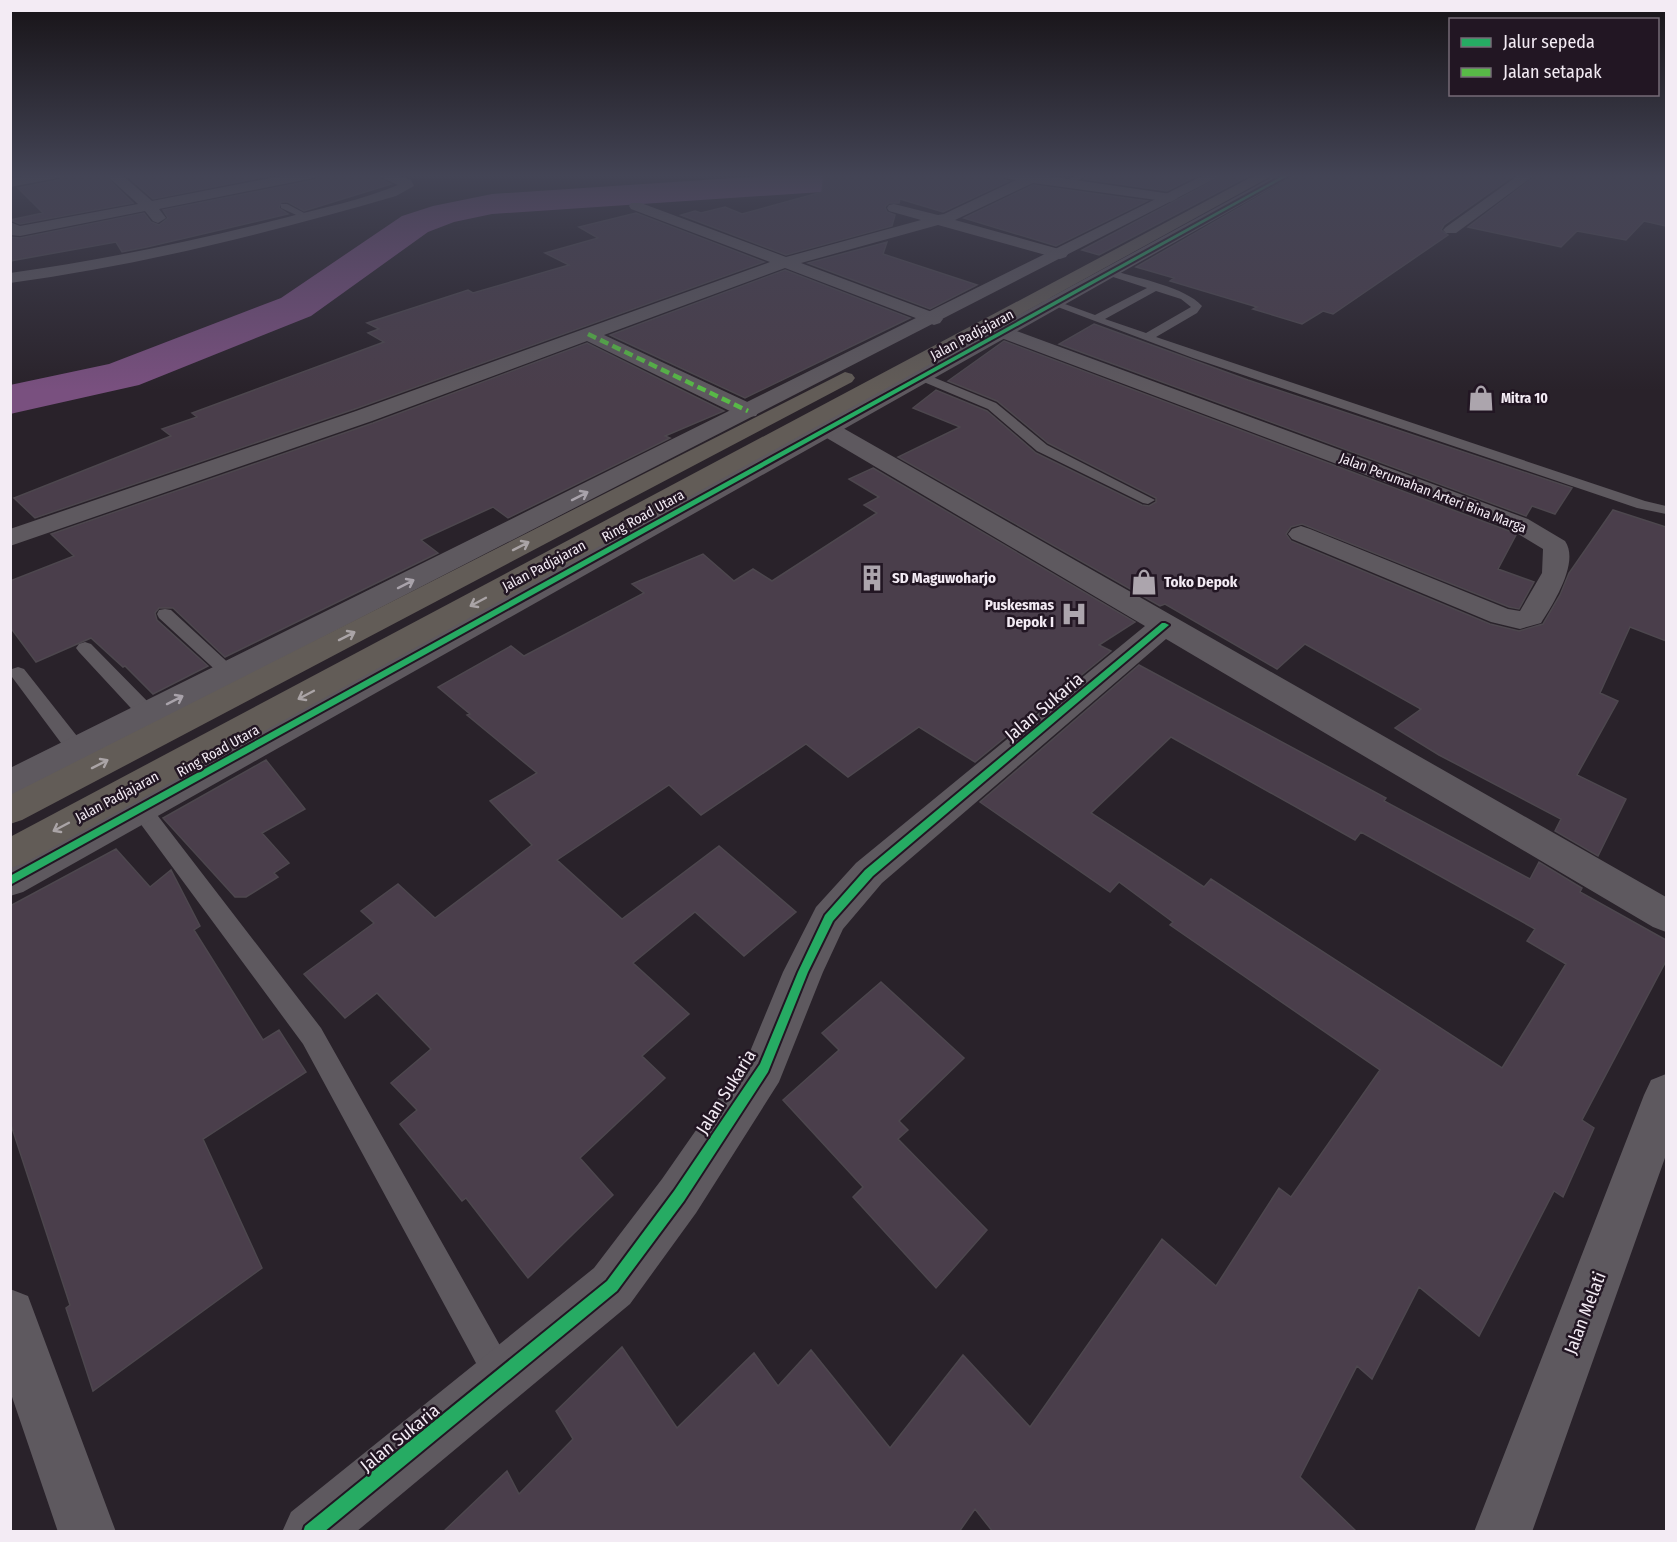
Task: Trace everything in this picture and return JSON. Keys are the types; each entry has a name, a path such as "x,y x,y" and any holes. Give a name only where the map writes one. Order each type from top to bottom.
{"highway":[{"name":"Jalan Padjajaran","path":"10,811 543,524 1094,246"},
{"name":"Jalan Padjajaran","path":"10,854 706,488 1143,246"}],"street":[{"path":"10,278 186,246"},
{"path":"743,246 934,319"},
{"path":"10,538 353,420 786,262 846,246"},
{"path":"1030,246 1060,254"},
{"path":"10,783 229,673 543,524 748,411 1076,246"},
{"name":"Ring Road Utara","path":"10,881 706,488 828,429 1003,332 1047,301 1111,273 1160,246"},
{"name":"Jalan Perumahan Arteri Bina Marga","path":"1003,332 1519,524 1556,546 1555,573 1531,617 1520,620 1501,616 1301,534"},
{"path":"588,334 748,411"},
{"path":"828,429 1666,916"},
{"name":"Jalan Sukaria","path":"311,1532 612,1286 679,1196 764,1068 802,972 829,918 869,873 1165,625"},
{"name":"Jalan Melati","path":"1503,1532 1666,1095"},
{"path":"10,1314 87,1532"}],"lane":[{"path":"1111,273 1193,301 1197,306 1193,311 1148,337"},
{"path":"1098,318 1156,287"},
{"path":"1047,301 1197,356 1642,506 1666,510"},
{"path":"923,376 992,406 1042,448 1148,500"},
{"path":"165,614 229,673"},
{"path":"85,648 148,714"},
{"path":"18,673 77,750"},
{"path":"141,809 312,1036 501,1378"}],"building":[{"path":"10,246 94,246 10,261"},
{"path":"118,246 151,246 147,247 122,252"},
{"path":"570,246 722,246 764,262 355,409 35,518 14,498 171,436 162,429 197,417 192,413 384,342 368,333 379,329 367,323 468,290 473,293 569,265 545,253"},
{"path":"762,246 819,246 786,255"},
{"path":"872,246 886,246 883,254 977,285 930,309 808,263"},
{"path":"1090,246 1116,246 1099,255 1082,250"},
{"path":"1173,246 1432,246 1333,314 1323,311 1302,324 1253,309 1257,307 1170,281 1174,278 1136,267"},
{"path":"785,270 910,318 745,398 610,335"},
{"path":"1094,324 1248,380 1572,488 1555,514 1532,506 1526,516 1059,344"},
{"path":"1004,341 1516,535 1498,569 1534,582 1519,609 1302,524 1291,527 1286,534 1291,541 1490,624 1519,631 1543,624 1560,595 1569,573 1613,510 1666,527 1666,641 1630,627 1600,693 1618,701 1577,775 1626,799 1598,856 1555,831 1561,819 1439,755 1395,728 1421,709 1305,644 1277,669 1165,604 1160,606 898,457 960,427 913,408 936,390 987,411 1036,453 1142,505 1149,506 1156,502 1156,498 1048,443 997,401 948,381"},
{"path":"587,343 724,411 665,436 670,438 508,518 493,507 421,540 438,553 225,657 173,608 159,608 155,613 157,620 208,666 153,694 125,666 123,667 91,638 36,662 10,627 10,581 74,556 51,534 373,423"},
{"path":"873,468 1135,622 1099,645 1111,651 975,762 919,727 848,777 806,744 701,815 669,785 557,860 622,919 719,846 796,912 744,956 695,912 633,963 689,1014 642,1056 665,1078 580,1158 613,1195 528,1278 466,1198 462,1201 400,1124 417,1110 391,1083 431,1049 377,993 345,1018 304,974 374,923 361,911 398,884 435,918 532,845 490,801 537,773 467,715 470,714 438,687 511,646 524,656 644,593 632,584 703,554 734,581 753,569 772,581 877,513 864,505 879,497 849,479"},
{"path":"1139,665 1386,798 1384,801 1530,879 1539,862 1582,888 1580,892 1666,940 1666,961 1582,1120 1594,1128 1563,1197 1554,1191 1479,1336 1419,1287 1372,1379 1357,1366 1300,1477 1357,1532 993,1532 975,1509 959,1532 443,1532 507,1471 519,1494 573,1439 556,1411 622,1347 677,1428 754,1353 778,1386 811,1350 890,1448 963,1355 1030,1427 1162,1239 1216,1286 1279,1188 1291,1197 1380,1070 1170,925 1173,922 1119,882 1110,892 980,802","holes":["1171,737 1355,840 1361,832 1535,929 1527,941 1566,964 1502,1068 1211,879 1204,887 1091,813"]},
{"path":"266,760 305,809 262,833 289,863 274,873 278,877 246,897 235,897 163,818"},
{"path":"116,849 150,887 171,870 200,926 194,930 263,1040 279,1030 306,1072 203,1139 262,1268 93,1391 66,1308 70,1305 10,1122 10,906"},
{"path":"881,982 964,1058 899,1121 908,1130 898,1139 987,1230 936,1288 853,1197 863,1187 783,1100 839,1050 822,1033"}],"waterway":[{"path":"10,400 122,375 296,307 384,246"}],"marked path":[{"path":"588,334 748,411"}],"cycle path":[{"path":"10,881 1159,246"},
{"path":"311,1532 612,1286 679,1196 764,1068 803,972 829,918 869,873 1165,625"}],"place":[{"name":"Mitra 10","path":"1481,398"},
{"name":"SD Maguwoharjo","path":"872,578"},
{"name":"Toko Depok","path":"1144,582"},
{"name":"Puskesmas Depok I","path":"1074,614"}]}
